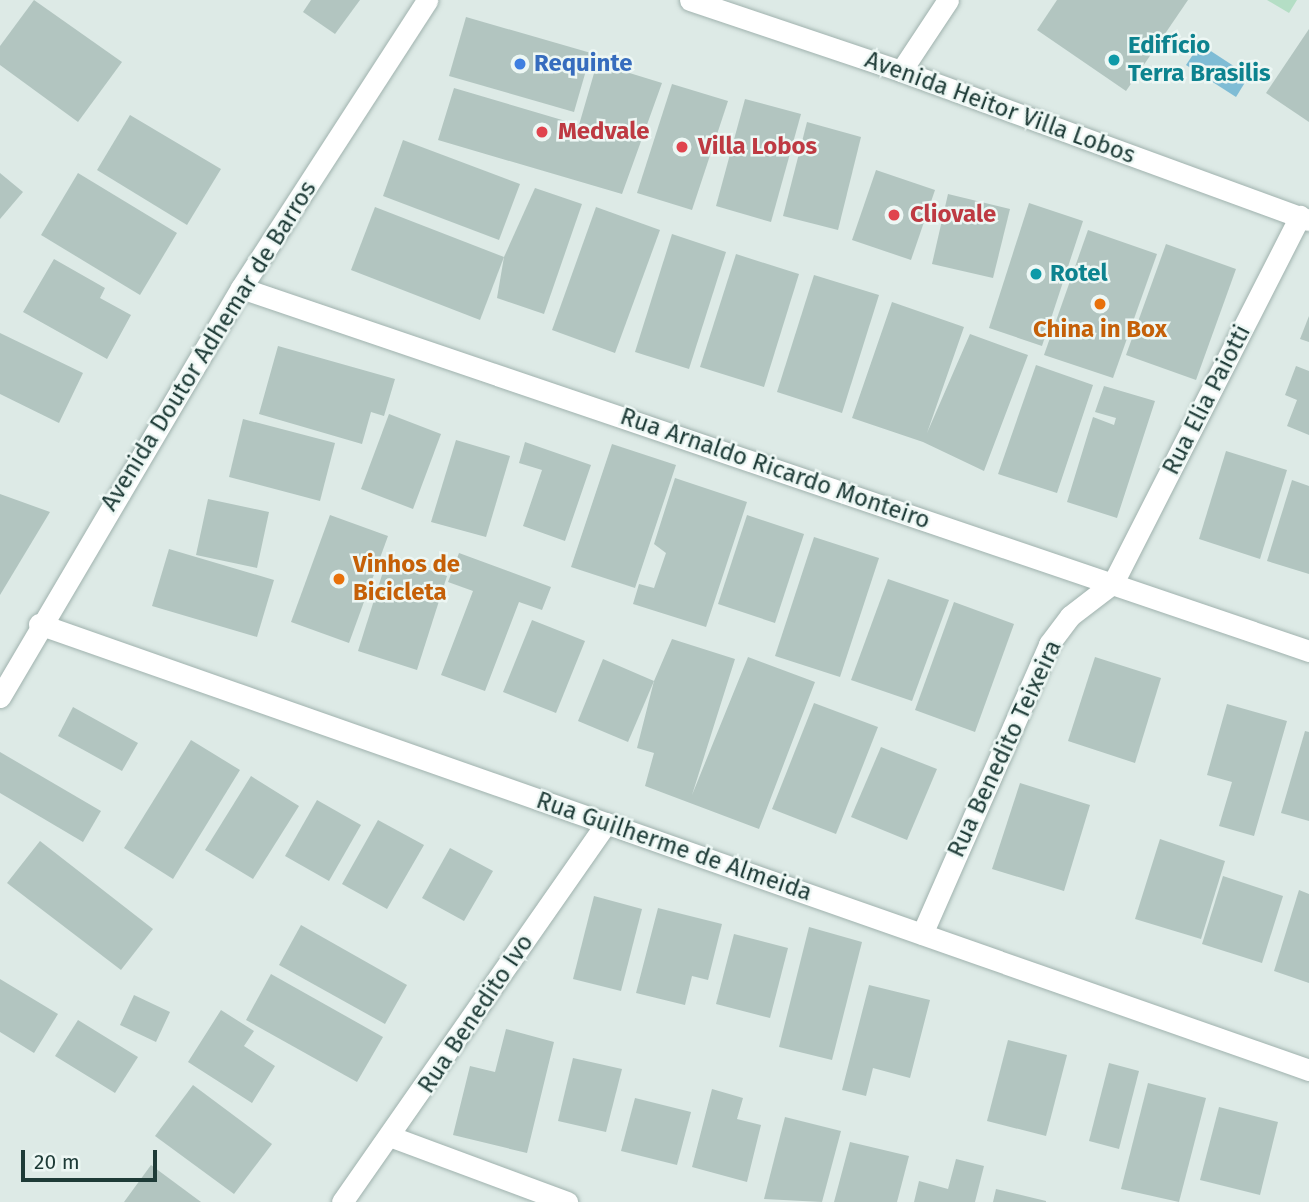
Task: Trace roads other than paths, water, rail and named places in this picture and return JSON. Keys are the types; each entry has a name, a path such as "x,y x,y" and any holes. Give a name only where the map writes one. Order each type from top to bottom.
{"street":[{"name":"Avenida Doutor Adhemar de Barros","path":"0,697 39,624 241,288 427,0"},
{"name":"Avenida Heitor Villa Lobos","path":"690,0 901,71 1304,218"},
{"path":"901,71 948,0"},
{"name":"Rua Elia Paiotti","path":"1113,583 1304,218"},
{"name":"Rua Arnaldo Ricardo Monteiro","path":"241,288 1309,651"},
{"name":"Rua Benedito Teixeira","path":"922,934 1049,644 1070,616 1113,583"},
{"name":"Rua Guilherme de Almeida","path":"39,624 1309,1070"},
{"name":"Rua Benedito Ivo","path":"342,1202 392,1137 606,823"},
{"path":"392,1137 567,1202"}],"water":[{"path":"1200,44 1249,76 1236,97 1186,65"}],"place":[{"name":"Edifício Terra Brasilis","path":"1114,60"},
{"name":"Requinte","path":"520,64"},
{"name":"Medvale","path":"542,132"},
{"name":"Villa Lobos","path":"682,147"},
{"name":"Cliovale","path":"894,215"},
{"name":"Rotel","path":"1036,274"},
{"name":"China in Box","path":"1100,304"},
{"name":"Vinhos de Bicicleta","path":"339,579"}]}
